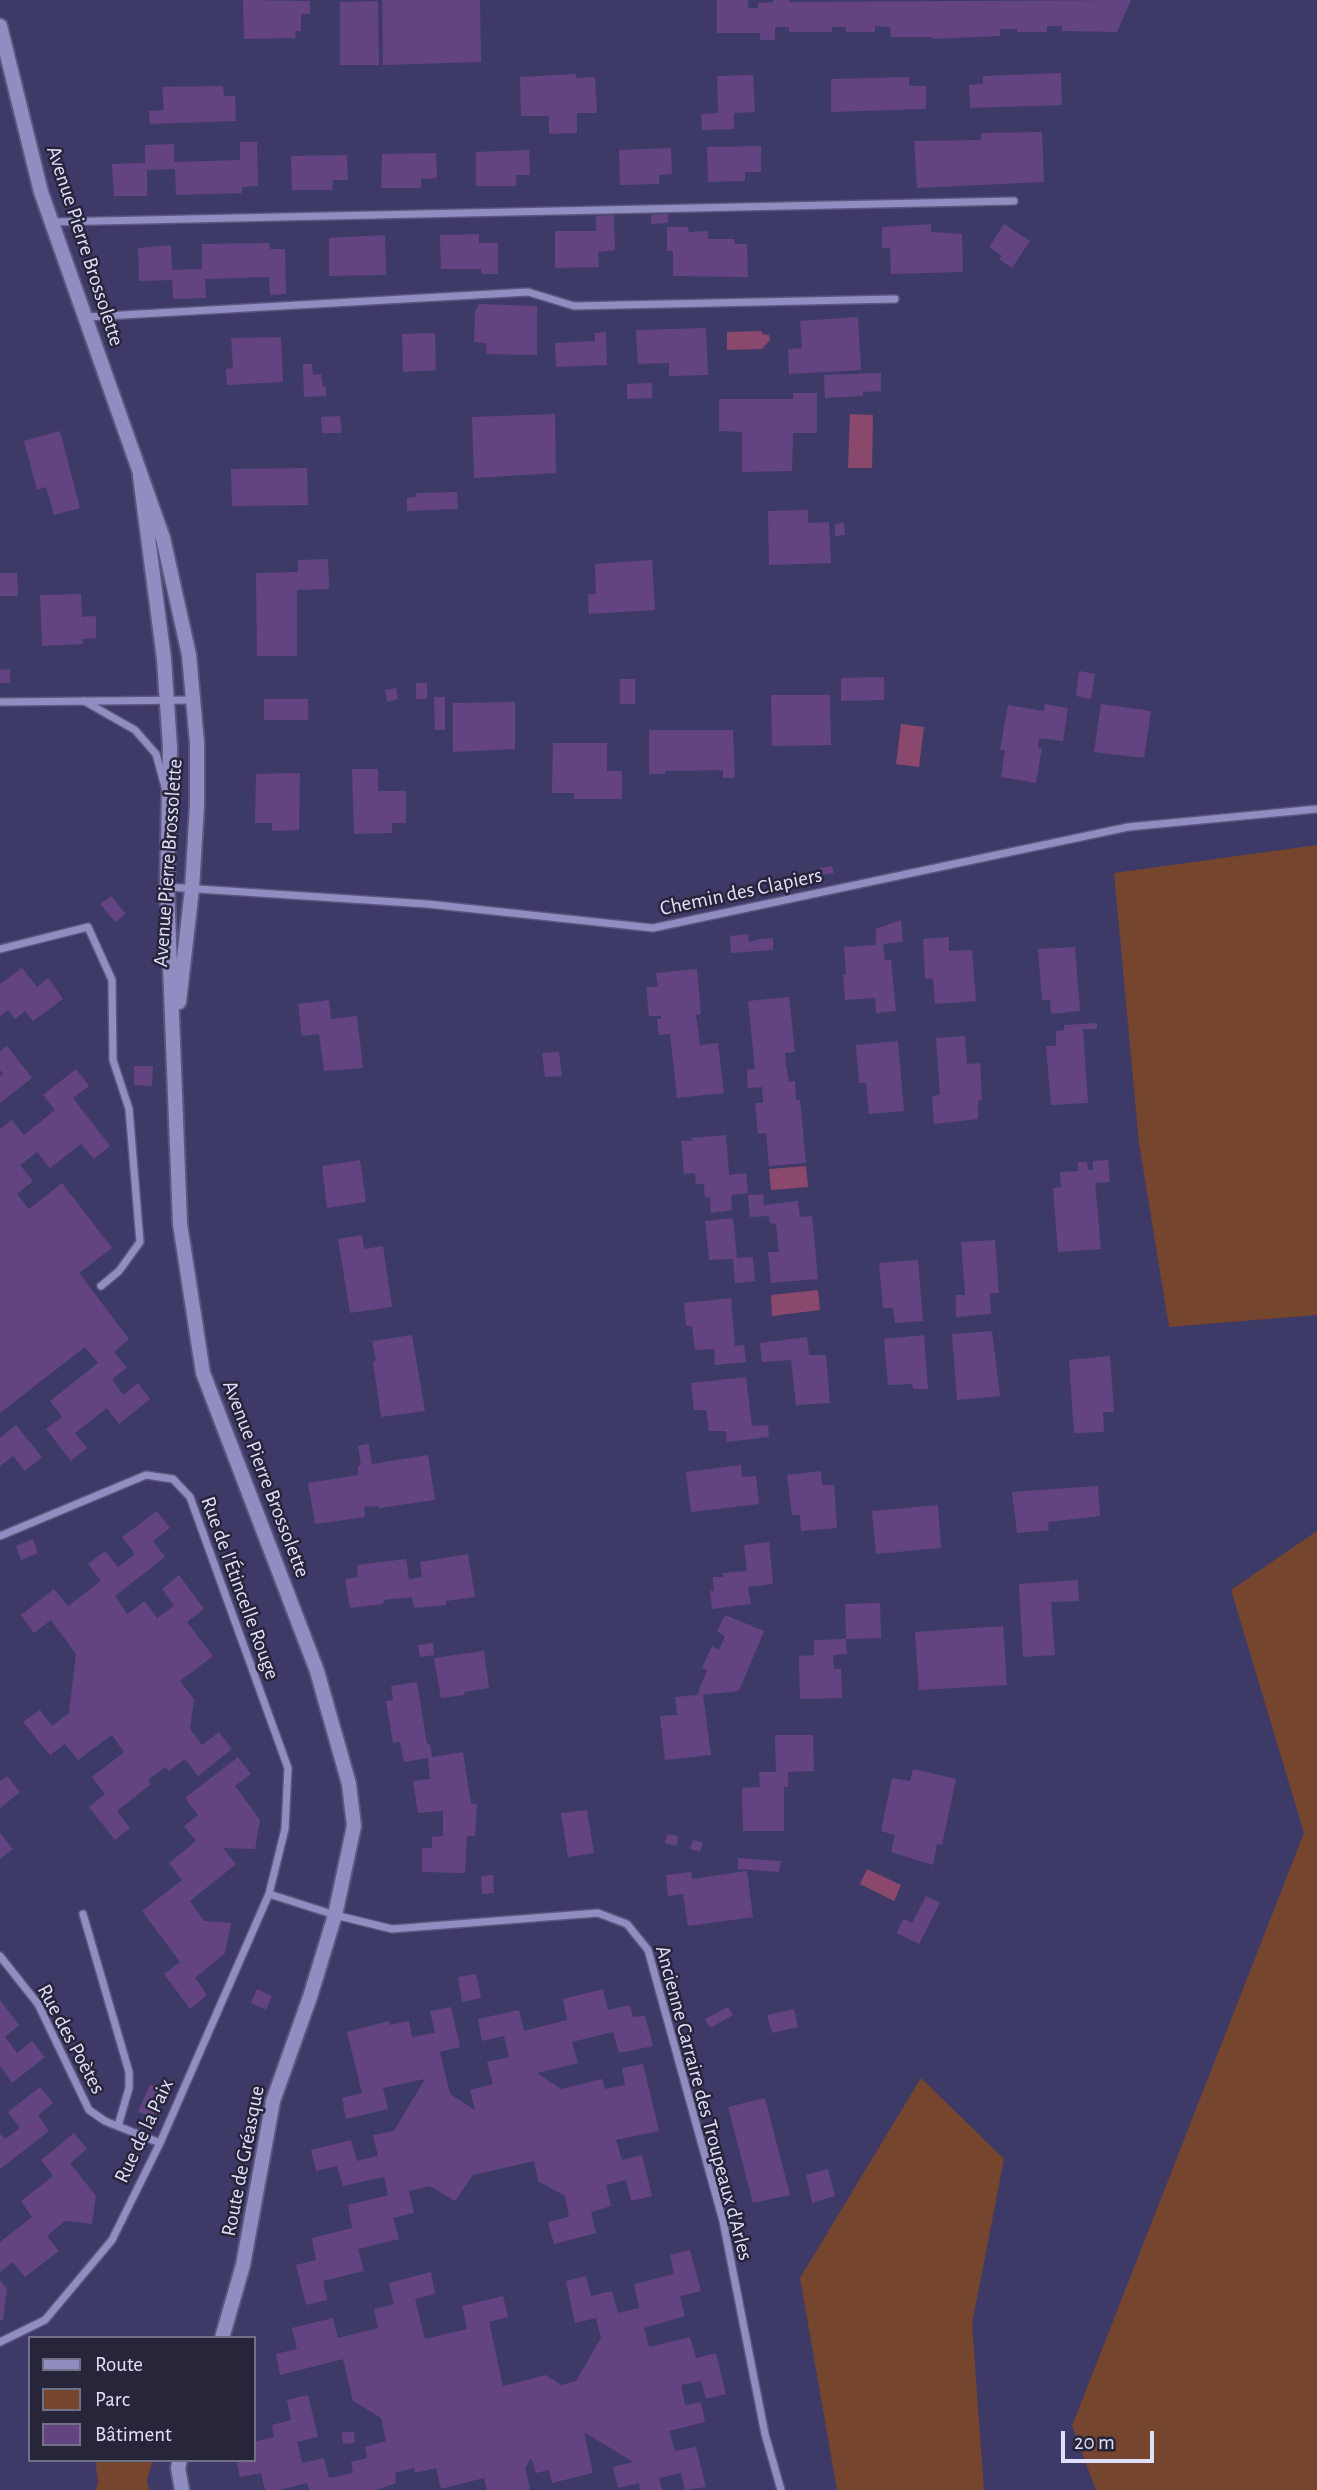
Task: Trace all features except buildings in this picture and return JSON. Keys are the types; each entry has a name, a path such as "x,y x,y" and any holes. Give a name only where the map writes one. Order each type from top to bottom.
{"street":[{"name":"Avenue Pierre Brossolette","path":"0,26 41,192 163,538 189,655 197,743 197,805 174,1049"},
{"path":"52,222 1014,201"},
{"path":"87,317 527,292 574,306 895,299"},
{"name":"Avenue Pierre Brossolette","path":"140,476 164,659 170,747 167,887 180,1224 203,1373 317,1671 349,1784 354,1826 335,1915"},
{"path":"0,702 193,700"},
{"path":"84,701 135,730 156,754 168,801"},
{"name":"Chemin des Clapiers","path":"167,887 426,904 653,928 1128,827 1317,809"},
{"path":"0,949 88,927 112,980 113,1060 129,1109 140,1242 119,1271 101,1286"},
{"name":"Rue de l'Étincelle Rouge","path":"0,1536 146,1475 173,1479 190,1497 288,1768 285,1829 269,1894"},
{"name":"Ancienne Carraire des Troupeaux d'Arles","path":"269,1894 335,1915 392,1929 598,1913 627,1924 648,1950 723,2221 765,2434 781,2490"},
{"name":"Rue de la Paix","path":"0,2342 45,2320 112,2240 160,2143 269,1894"},
{"path":"83,1914 130,2072 129,2088 118,2126"},
{"name":"Route de Gréasque","path":"223,2336 243,2265 273,2101 310,1997 335,1915"},
{"name":"Rue des Poètes","path":"0,1956 38,2004 89,2110 105,2121 160,2143"},
{"path":"180,2462 178,2469 182,2490"}],"green space":[{"path":"1317,845 1317,1315 1169,1327 1139,1143 1114,873"},
{"path":"1317,1531 1317,2490 1096,2490 1072,2426 1304,1833 1231,1590"},
{"path":"921,2078 1004,2159 972,2324 984,2490 837,2490 800,2278"},
{"path":"95,2462 152,2462 147,2480 149,2490 96,2490 98,2481"}],"shaded area":[{"path":"762,331 762,334 769,335 770,340 762,349 727,350 727,332"},
{"path":"850,414 873,415 872,468 848,468"},
{"path":"901,724 924,727 919,767 896,764"},
{"path":"806,1166 808,1187 771,1190 769,1169"},
{"path":"818,1290 820,1310 772,1316 771,1295"},
{"path":"867,1869 901,1885 894,1901 860,1884"}]}
